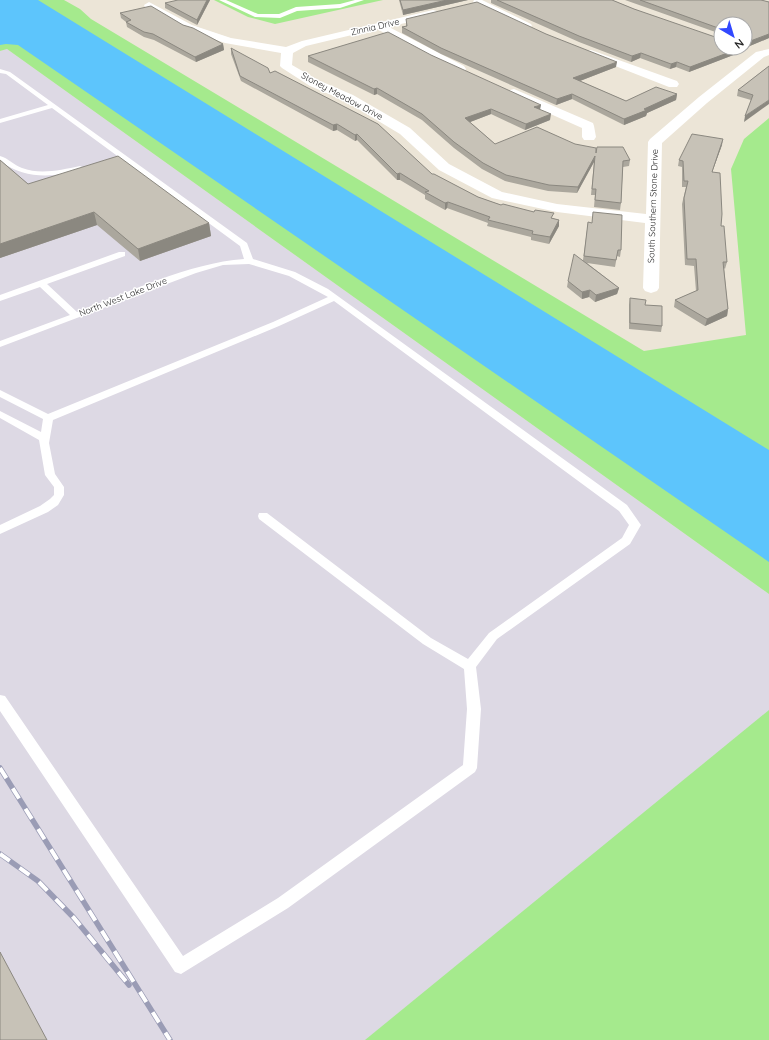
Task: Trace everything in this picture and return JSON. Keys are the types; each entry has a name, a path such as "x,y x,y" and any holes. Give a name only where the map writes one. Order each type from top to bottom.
{"street":[{"path":"464,6 483,1 536,30"},
{"path":"149,5 188,27 229,42 287,51"},
{"name":"Zinnia Drive","path":"287,51 302,44 443,11"},
{"path":"379,26 436,57 470,73"},
{"path":"584,50 673,84"},
{"name":"Stoney Meadow Drive","path":"287,51 286,66 314,83 349,98 405,131 444,167 496,194 557,208 652,219"},
{"name":"South Southern Stone Drive","path":"652,288 652,219 655,142 760,52"},
{"path":"505,90 588,126 589,137"}],"lane":[{"path":"222,0 257,16 280,16 296,9 340,6 361,0"},
{"path":"0,71 8,73 119,158 244,245 249,261 292,274 334,298 623,508 634,525 626,541 493,636 470,666 474,709 470,768 283,903 181,966 0,700"},
{"path":"0,121 53,106"},
{"path":"0,158 24,172 40,175 62,173 85,167"},
{"path":"0,298 122,254"},
{"name":"North West Lake Drive","path":"0,344 193,271 223,263 249,261"},
{"path":"41,283 74,316"},
{"path":"0,393 48,418 276,324 334,298"},
{"path":"21,404 5,417 45,439"},
{"path":"0,530 44,509 54,502 59,495 59,487 50,474 44,443 48,418"},
{"path":"263,516 427,641 470,666"}],"shaded area":[{"path":"7,49 769,594 769,1040 0,1040 0,51"}],"green space":[{"path":"0,0 64,0 80,9 91,19 644,351 746,335 731,169 744,139 769,118 769,594 7,49 0,51"},
{"path":"214,0 383,0 275,24 248,17"},
{"path":"769,710 769,1040 365,1040"}],"water":[{"path":"0,0 38,0 769,450 769,562 18,45 0,45"}],"building":[{"path":"178,0 207,0 197,20 165,3"},
{"path":"400,0 447,0 403,10"},
{"path":"497,0 612,0 713,36 713,56 719,56 690,67 677,62 671,64 641,53 632,56 579,36"},
{"path":"640,0 761,0 769,2 769,34 753,40 753,16 713,16 713,26"},
{"path":"477,2 546,34 617,62 573,78 626,101 656,87 677,94 644,109 647,110 624,119 572,94 557,99 441,48 402,27 407,26 406,19"},
{"path":"151,6 183,25 193,28 223,44 195,57 153,34 144,32 126,22 131,20 120,13"},
{"path":"388,32 431,55 541,105 534,107 551,114 526,124 491,109 465,118 495,144 537,127 575,144 596,148 596,153 597,147 623,147 630,160 623,161 621,203 595,200 596,189 592,189 595,156 578,187 549,185 506,175 483,163 454,142 422,114 377,88 374,89 308,56"},
{"path":"231,48 268,68 270,73 275,71 378,124 432,174 478,197 501,205 503,204 534,212 535,210 554,213 551,218 559,220 550,237 532,234 533,231 488,220 490,217 448,202 445,203 425,192 429,191 400,173 397,174 357,134 355,135 337,124 333,125 240,76"},
{"path":"769,66 769,100 745,116 753,95 738,90"},
{"path":"692,134 723,139 712,172 720,173 722,214 721,226 724,226 727,262 723,262 728,309 707,319 675,300 698,290 696,259 687,259 684,198 688,181 684,181 683,161 679,160"},
{"path":"118,156 209,223 138,249 94,212 0,244 0,160 28,184"},
{"path":"593,212 622,215 621,250 618,250 616,260 584,256 588,222 592,223"},
{"path":"574,254 619,288 596,295 590,290 582,292 568,281"},
{"path":"630,298 646,300 645,305 662,306 662,326 630,323"},
{"path":"0,952 47,1040 0,1040"}],"railway":[{"path":"0,768 170,1040"},
{"path":"0,854 38,881 74,918 129,985"}]}
